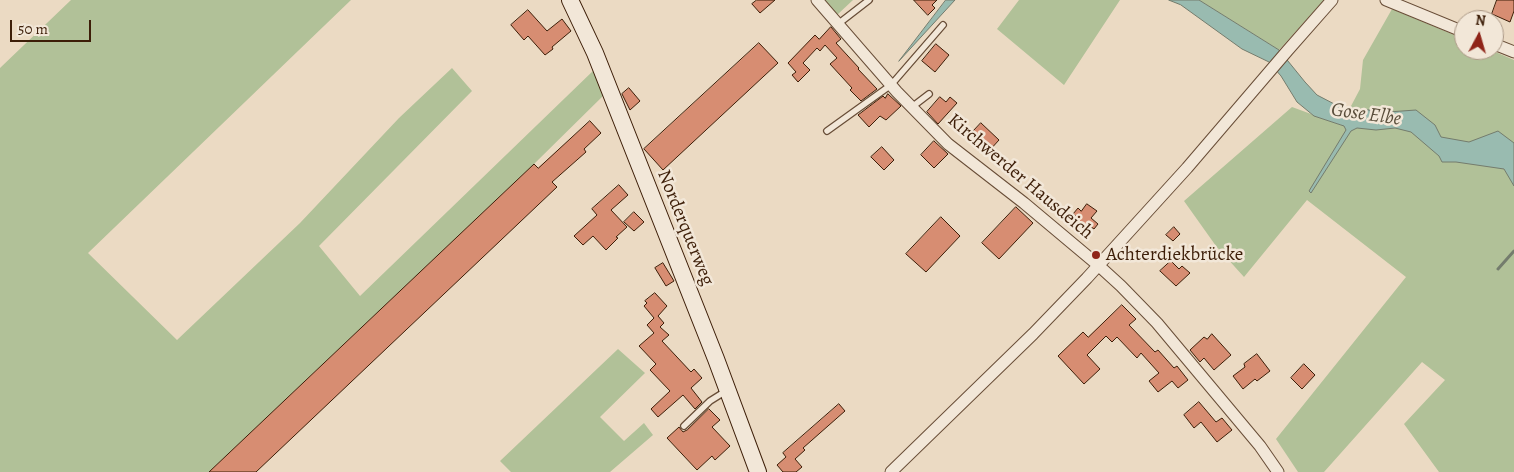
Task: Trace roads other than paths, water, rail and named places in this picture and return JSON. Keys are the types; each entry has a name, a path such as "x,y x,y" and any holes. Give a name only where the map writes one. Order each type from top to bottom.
{"street":[{"name":"Norderquerweg","path":"570,0 595,53 728,390 758,472"},
{"name":"Kirchwerder Hausdeich","path":"817,0 891,86 948,144 1024,203 1098,265 1157,323 1260,446 1278,472"},
{"path":"891,472 1033,334 1087,278 1187,168 1332,0"},
{"path":"1386,0 1454,28"}],"lane":[{"path":"838,24 869,0"},
{"path":"827,131 891,86 943,25"},
{"path":"912,108 929,94"},
{"path":"684,426 710,401 728,390"}],"water":[{"path":"946,0 955,0 899,61"},
{"name":"Gose Elbe","path":"1169,0 1199,0 1279,50 1317,95 1340,107 1388,112 1416,110 1435,125 1441,137 1469,142 1498,131 1514,143 1514,186 1504,169 1456,162 1442,162 1439,156 1411,132 1395,128 1376,130 1357,128 1351,131 1311,193 1309,191 1346,130 1344,126 1314,116 1297,102 1281,76 1269,62 1242,49 1181,5"}],"waterway":[{"path":"1498,269 1514,251"}],"place":[{"name":"Achterdiekbrücke","path":"1096,255"}]}
